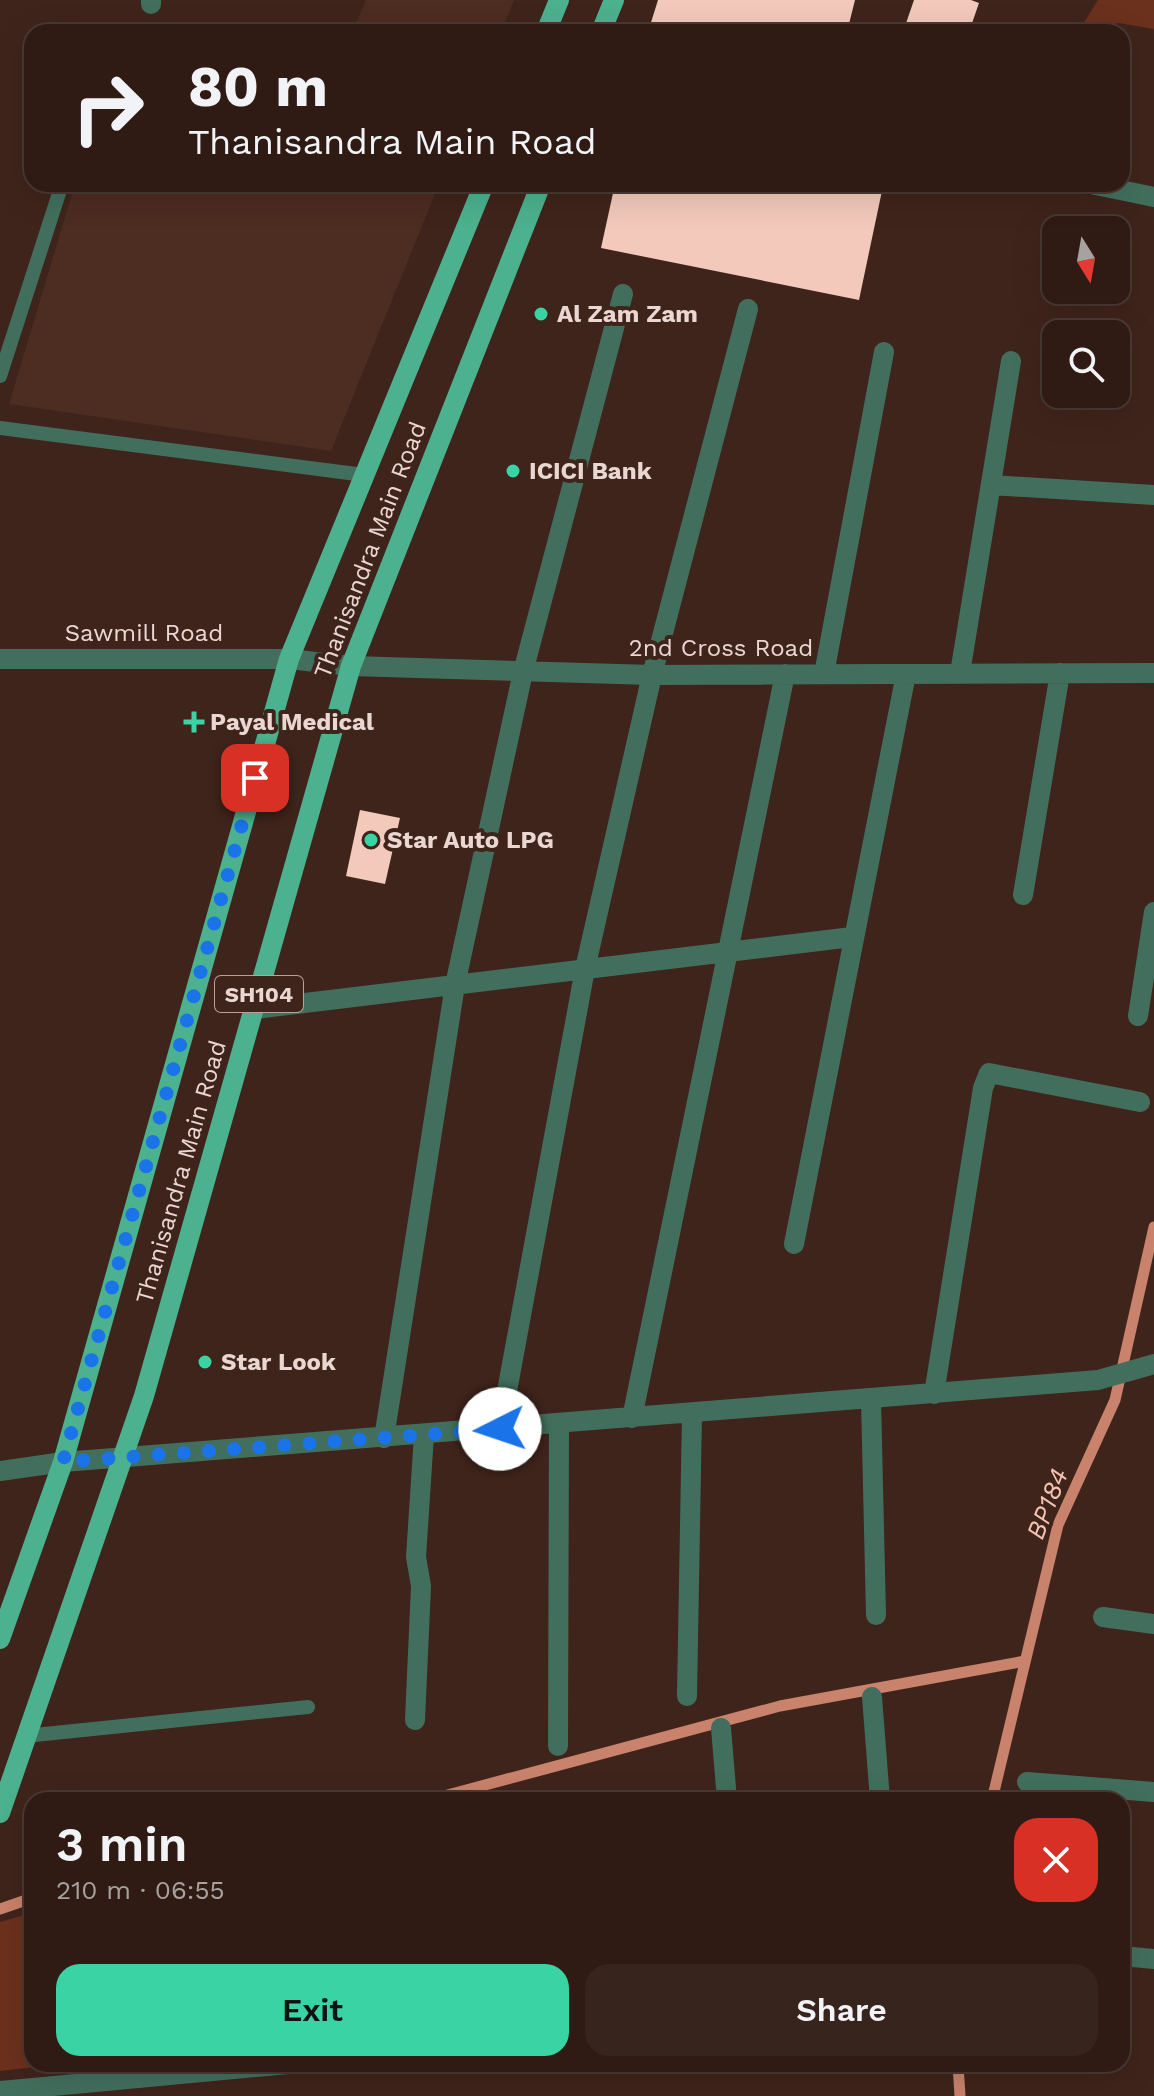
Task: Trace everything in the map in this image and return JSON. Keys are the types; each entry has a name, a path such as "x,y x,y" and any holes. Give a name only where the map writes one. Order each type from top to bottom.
{"main road":[{"path":"549,24 559,0"},
{"path":"604,24 614,0"},
{"name":"Thanisandra Main Road","path":"0,1639 63,1462 289,659 481,192"},
{"name":"Thanisandra Main Road","path":"0,1813 144,1396 351,666 538,192"}],"street":[{"path":"1130,192 1154,197"},
{"path":"384,1438 455,985 523,672 623,294"},
{"path":"500,1429 585,969 652,675 748,309"},
{"path":"824,674 884,352"},
{"path":"960,673 1011,361"},
{"path":"991,485 1154,495"},
{"name":"Sawmill Road","path":"0,659 289,659"},
{"name":"2nd Cross Road","path":"289,659 351,666 652,675 1154,673"},
{"path":"1023,895 1060,673"},
{"path":"632,1418 785,674"},
{"path":"794,1244 906,674"},
{"path":"1138,1016 1154,912"},
{"path":"255,1009 852,937"},
{"path":"934,1394 983,1088 989,1073 1140,1102"},
{"path":"0,1471 63,1462 1098,1380 1154,1364"},
{"path":"871,1399 876,1615"},
{"path":"687,1696 692,1413"},
{"path":"558,1746 559,1424"},
{"path":"415,1720 421,1586 416,1557 424,1435"},
{"path":"1103,1617 1154,1624"},
{"path":"872,1697 879,1792"},
{"path":"721,1728 726,1792"},
{"path":"1027,1782 1154,1792"},
{"path":"1130,1957 1154,1959"},
{"path":"0,2091 203,2072"}],"lane":[{"path":"0,376 59,192"},
{"path":"0,428 364,475"},
{"path":"25,1736 308,1707"}],"shaded area":[{"path":"366,0 514,0 504,24 356,24"},
{"path":"1098,0 1154,0 1154,29 1119,23 1083,24"},
{"path":"73,192 436,192 331,451 9,404"},
{"path":"24,1915 24,2068 0,2071 0,1922"}],"building":[{"path":"658,0 855,0 849,24 650,24"},
{"path":"914,0 971,0 979,3 972,24 906,24"},
{"path":"613,192 882,192 859,300 601,248"},
{"path":"360,810 400,818 385,884 346,876"}],"waterway":[{"name":"BP184","path":"994,1792 1058,1525 1115,1400 1154,1227"},
{"path":"459,1792 780,1706 1025,1661"},
{"path":"0,1909 24,1901"},
{"name":"BP184","path":"958,2072 960,2096"}],"place":[{"name":"Al Zam Zam","path":"541,314"},
{"name":"ICICI Bank","path":"513,471"},
{"name":"Payal Medical","path":"194,722"},
{"name":"Star Auto LPG","path":"371,840"},
{"name":"Star Look","path":"205,1362"}],"route":[{"path":"255,778 63,1462 500,1429"}]}
